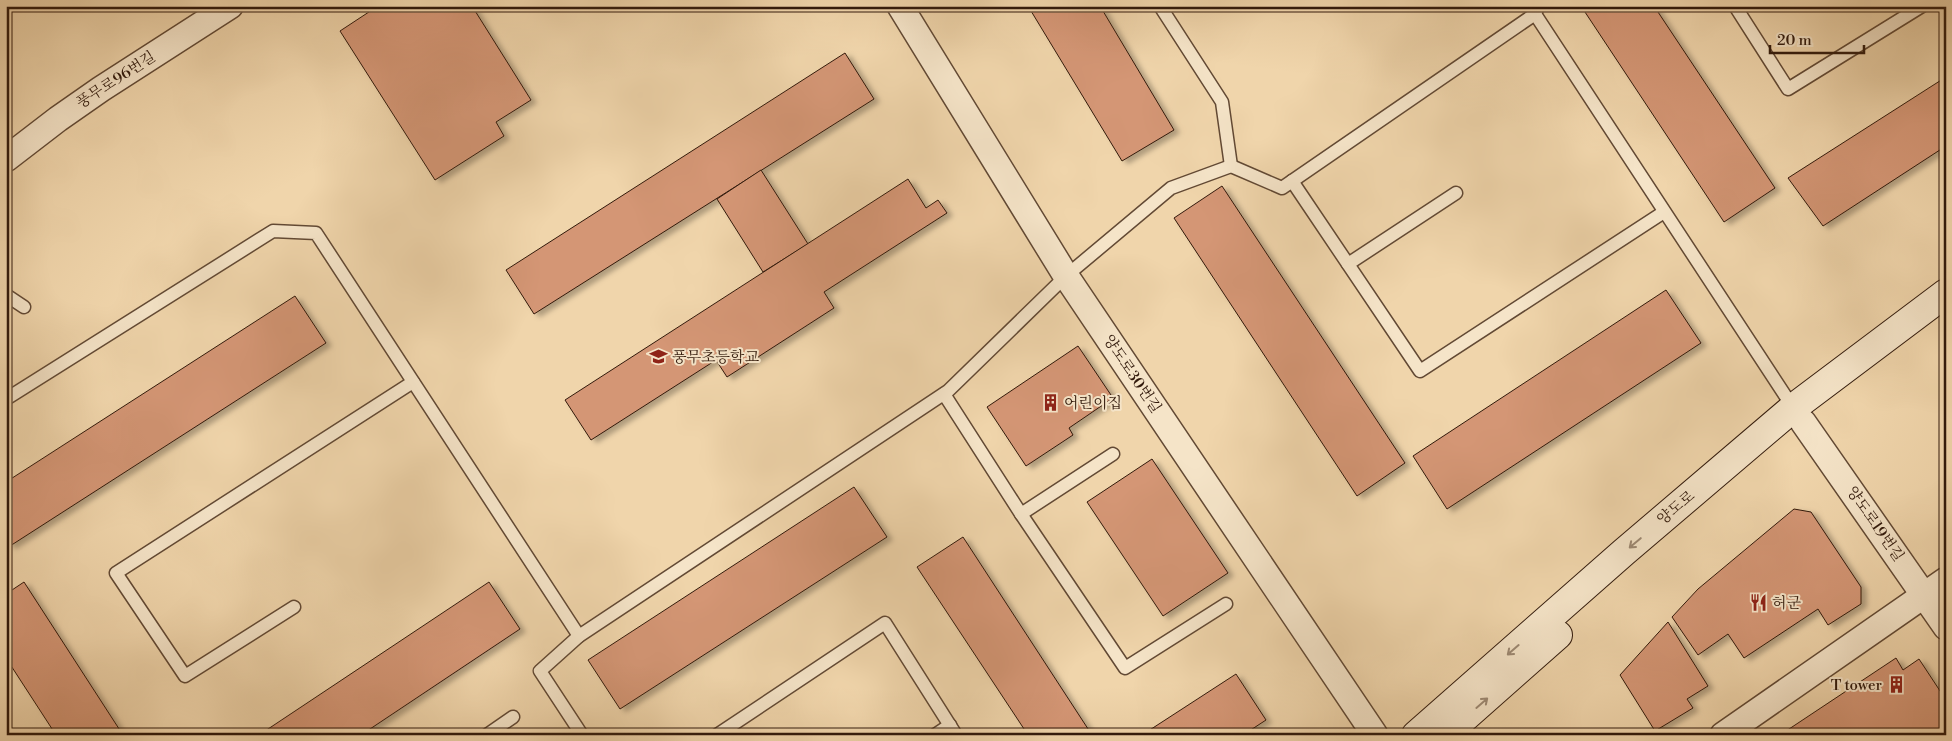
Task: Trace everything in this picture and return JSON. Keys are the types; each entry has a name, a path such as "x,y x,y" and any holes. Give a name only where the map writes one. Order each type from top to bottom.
{"street":[{"name":"풍무로96번길","path":"6,159 101,89 230,6"},
{"name":"양도로30번길","path":"900,6 1066,276 1375,735"},
{"name":"양도로","path":"1416,735 1624,552 1798,415 1946,293"},
{"name":"양도로","path":"1445,735 1710,501 1798,415 1946,314"},
{"name":"양도로19번길","path":"1798,415 1946,627"},
{"path":"1723,735 1946,580"}],"lane":[{"path":"1160,6 1222,102 1231,166"},
{"path":"1735,6 1788,89 1922,6"},
{"path":"582,735 540,671 578,636 944,394 1066,276 1171,188 1231,166 1282,188 1537,10 1664,212 1798,415"},
{"path":"1292,182 1420,371 1664,212"},
{"path":"1348,264 1456,193"},
{"path":"6,399 273,231 316,232 578,636"},
{"path":"6,296 24,307"},
{"path":"294,607 185,676 116,573 413,382"},
{"path":"944,394 1021,514 1125,668 1226,604"},
{"path":"1021,514 1113,454"},
{"path":"717,735 885,624 953,730 935,735"},
{"path":"487,735 513,717"}],"building":[{"path":"378,6 472,6 531,100 496,122 504,136 435,180 340,31"},
{"path":"1028,6 1100,6 1174,130 1122,161"},
{"path":"1581,6 1654,6 1775,188 1724,222"},
{"path":"845,53 874,99 534,314 506,270"},
{"path":"1946,77 1946,146 1823,226 1788,178"},
{"path":"761,170 808,244 763,272 717,199"},
{"path":"908,179 926,208 938,200 947,213 824,292 834,308 727,377 716,360 591,440 565,400"},
{"path":"1222,186 1405,463 1357,496 1174,218"},
{"path":"1666,290 1701,343 1447,509 1413,456"},
{"path":"295,296 326,343 10,546 6,541 6,482"},
{"name":"어린이집","path":"1078,346 1113,398 1069,428 1073,435 1026,466 987,407"},
{"path":"1152,459 1228,573 1163,616 1087,502"},
{"path":"854,487 887,537 620,709 588,660"},
{"path":"1794,509 1811,512 1861,587 1861,604 1828,625 1818,609 1744,658 1728,634 1698,655 1672,617 1698,589"},
{"path":"963,537 1092,735 1028,735 917,567"},
{"path":"24,582 123,735 56,735 6,658 6,594"},
{"path":"489,582 520,629 361,735 259,735"},
{"path":"1668,622 1708,686 1687,699 1693,708 1655,731 1620,675"},
{"name":"T tower","path":"1896,658 1903,670 1919,659 1946,700 1946,735 1780,735"},
{"path":"1236,674 1266,720 1243,735 1142,735"}],"place":[{"name":"풍무초등학교","path":"658,357"},
{"name":"어린이집","path":"1050,403"},
{"name":"허군","path":"1758,603"},
{"name":"T tower","path":"1896,685"}]}
